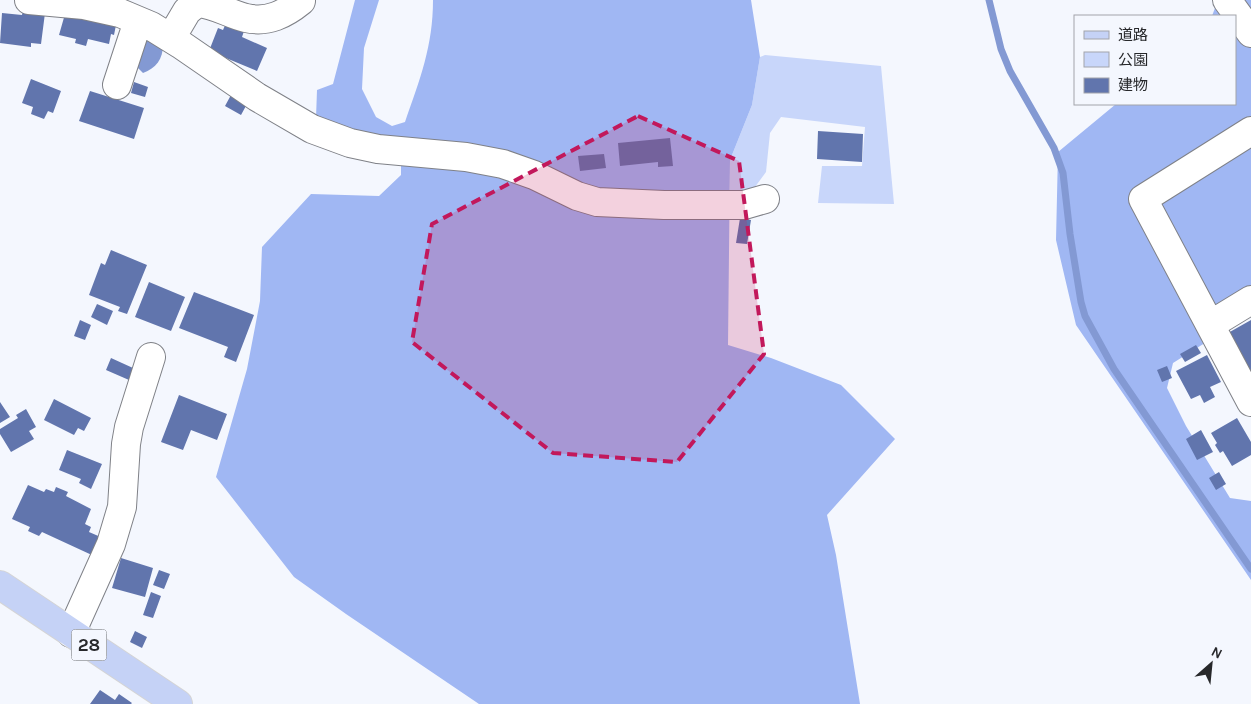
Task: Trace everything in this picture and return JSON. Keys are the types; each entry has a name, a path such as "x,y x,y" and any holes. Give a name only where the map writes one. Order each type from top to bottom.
{"main road":[{"name":"28","path":"0,585 178,704"}],"street":[{"path":"29,0 84,5 120,13 138,20 176,41 257,97 312,129 350,143 378,149 466,157 503,164 534,174 577,196 597,202 664,205 744,205 765,199"},
{"path":"1227,0 1251,33"},
{"path":"176,41 187,12 197,2 247,18 266,19 286,13 301,1"},
{"path":"117,85 138,20"},
{"path":"1251,131 1143,199 1251,402"},
{"path":"1210,325 1251,300"},
{"path":"71,633 111,544 117,526 122,507 126,444 151,357"}],"highlighted area":[{"path":"638,116 739,161 764,354 677,462 553,453 412,342 432,224"}],"green space":[{"path":"765,55 881,66 894,204 818,203 822,166 862,166 865,127 781,117 770,133 766,172 752,191 730,197 730,160 752,105 760,57"}],"shaded area":[{"path":"355,0 379,0 364,48 362,89 376,117 392,126 405,122 416,91 425,62 431,32 433,0 751,0 760,57 752,105 730,160 728,345 771,358 841,385 895,439 827,515 836,555 860,704 479,704 294,577 216,477 247,369 260,301 262,247 311,194 379,196 401,175 401,146 316,118 317,90 333,84"},
{"path":"1218,0 1251,0 1251,314 1173,363 1167,388 1186,426 1230,498 1251,501 1251,580 1076,325 1056,240 1058,152 1115,105 1236,105 1236,15 1212,15"},
{"path":"145,35 163,45 162,55 158,62 143,73 138,68 138,47"}],"building":[{"path":"23,10 45,13 41,44 31,43 31,47 0,43 2,13 22,15"},
{"path":"65,14 116,25 114,35 111,34 109,44 88,39 86,46 75,43 76,39 59,35"},
{"path":"226,23 244,31 242,37 267,48 257,71 209,51 218,28 223,30"},
{"path":"31,79 61,91 53,113 48,111 44,119 31,114 33,107 22,103"},
{"path":"134,82 148,87 145,97 131,93"},
{"path":"90,91 144,108 134,139 79,121"},
{"path":"231,95 247,104 241,115 225,106"},
{"path":"818,131 863,134 862,162 817,159"},
{"path":"670,138 673,166 658,167 658,162 620,166 618,143"},
{"path":"604,154 606,168 580,171 578,156"},
{"path":"740,218 751,220 747,244 736,243"},
{"path":"111,250 147,265 127,314 118,311 120,307 89,295 101,263 105,265"},
{"path":"149,282 185,297 171,331 135,317"},
{"path":"194,292 254,315 236,362 224,357 228,347 179,328"},
{"path":"97,304 113,311 107,325 91,317"},
{"path":"80,320 91,325 85,340 74,336"},
{"path":"1251,320 1251,372 1228,333"},
{"path":"1196,345 1201,353 1185,362 1180,354"},
{"path":"1207,355 1221,382 1210,387 1215,397 1204,403 1200,395 1191,399 1176,371"},
{"path":"111,358 133,368 129,380 106,370"},
{"path":"1167,366 1172,378 1162,382 1157,370"},
{"path":"179,395 227,414 217,440 191,430 183,450 161,442"},
{"path":"54,399 91,418 84,431 78,428 74,435 44,420"},
{"path":"0,402 10,417 0,423"},
{"path":"26,409 36,427 29,431 34,439 11,452 0,434 0,429 18,418 16,415"},
{"path":"1237,418 1251,442 1251,455 1232,466 1223,451 1220,453 1211,433"},
{"path":"1201,430 1213,452 1197,460 1186,439"},
{"path":"67,450 102,464 91,489 79,483 81,479 59,470"},
{"path":"1219,472 1226,484 1216,490 1209,478"},
{"path":"28,485 44,492 46,489 54,492 56,487 68,492 66,496 91,509 85,524 91,527 89,532 103,538 94,556 42,532 39,536 28,531 30,527 12,519"},
{"path":"121,558 153,568 145,597 112,588"},
{"path":"159,570 170,574 164,589 153,585"},
{"path":"151,592 161,596 153,618 143,615"},
{"path":"135,631 147,637 142,648 130,642"},
{"path":"100,690 115,700 119,694 132,703 90,704"}],"waterway":[{"path":"989,0 1001,49 1010,71 1054,148 1063,173 1070,234 1085,316 1114,369 1251,569"}]}
